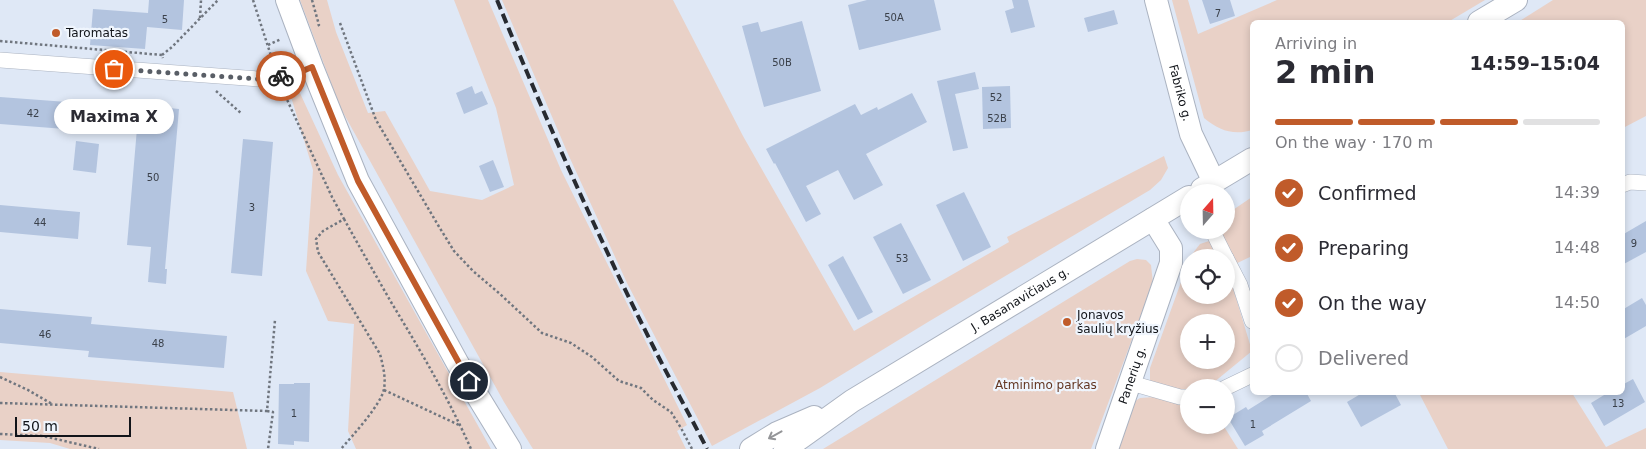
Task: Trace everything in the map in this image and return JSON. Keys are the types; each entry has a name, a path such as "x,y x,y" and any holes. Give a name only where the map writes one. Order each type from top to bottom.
{"main road":[{"path":"287,0 312,67 362,188 458,364 510,449"},
{"name":"Fabriko g.","path":"1156,0 1204,184"},
{"path":"1482,20 1516,0"},
{"path":"1210,184 1250,160"},
{"name":"J. Basanavičiaus g.","path":"785,449 852,401 1180,203"},
{"name":"Panerių g.","path":"1107,449 1171,263 1171,248 1153,219"},
{"name":"J. Basanavičiaus g.","path":"751,449 777,433 852,401"}],"street":[{"path":"0,60 258,79 278,77 312,67"},
{"path":"1625,184 1630,182 1646,183"},
{"path":"1235,275 1250,315"},
{"path":"1235,383 1250,376"},
{"path":"1131,383 1180,397"}],"path":[{"path":"200,19 201,0"},
{"path":"162,55 218,0"},
{"path":"253,0 282,89 332,197 431,368 470,449"},
{"path":"312,0 319,24"},
{"path":"340,22 376,120 454,251 473,271 542,333 571,343 592,357 619,380 641,388 653,400 670,412 692,449"},
{"path":"211,87 242,114"},
{"path":"340,449 368,415 384,390 384,370 380,354 318,252 316,239 323,231 344,219"},
{"path":"266,411 275,320"},
{"path":"0,377 53,404"},
{"path":"384,390 460,426"},
{"path":"0,403 273,412 268,449"},
{"path":"0,434 43,436 99,449"}],"green space":[{"path":"300,0 327,0 336,32 368,113 385,111 430,191 482,200 514,185 496,108 454,0 488,0 561,170 687,425 677,431 686,449 533,449 504,402 340,107"},
{"path":"502,0 673,0 743,136 854,331 1009,242 1007,237 1164,156 1168,168 1161,180 1150,190 820,388 712,446 627,283 568,154"},
{"path":"1172,0 1188,0 1198,34 1277,0 1485,0 1451,20 1250,20 1250,131 1226,131 1204,118"},
{"path":"1553,0 1646,0 1646,116 1625,127 1625,20 1521,20"},
{"path":"295,88 299,91 338,175 491,449 356,449 348,431 354,324 328,321 306,271 313,170 289,90"},
{"path":"1250,198 1250,257 1235,264 1235,249 1196,249 1200,244 1212,240 1235,239 1235,209"},
{"name":"Atminimo parkas","path":"1137,259 1146,260 1151,265 1153,283 1091,449 823,449 1130,261"},
{"path":"1180,285 1180,304 1235,304 1235,295 1250,344 1250,353 1235,365 1235,314 1180,314 1180,369 1230,369 1218,379 1180,379 1180,434 1229,434 1238,449 1115,449 1132,403 1140,398 1155,397 1150,382 1150,368"},
{"path":"0,372 233,392 247,449 70,449 50,443 0,440"},
{"path":"1420,395 1573,395 1606,447 1646,428 1646,449 1448,449"}],"building":[{"path":"149,0 184,0 182,30 147,27 145,49 90,45 93,9 148,13"},
{"path":"867,0 934,0 941,30 859,50 848,5"},
{"path":"1012,0 1028,0 1035,27 1011,33 1005,11 1014,8"},
{"path":"1202,0 1230,0 1235,16 1210,24"},
{"path":"1114,10 1118,24 1088,32 1084,18"},
{"path":"802,21 821,91 764,107 742,26 758,22 761,32"},
{"path":"975,72 979,89 955,94 968,148 953,151 937,81"},
{"path":"472,86 475,94 482,91 488,104 464,114 456,93"},
{"path":"1010,86 1011,128 983,129 982,87"},
{"path":"912,93 927,122 866,154 883,185 854,200 838,170 806,186 821,214 806,222 766,149 855,104 861,115 877,107 878,110"},
{"path":"0,97 67,102 65,129 0,124"},
{"path":"139,105 179,109 165,269 167,269 166,284 148,282 151,247 127,245"},
{"path":"243,139 273,142 262,276 231,273"},
{"path":"76,141 99,144 96,173 73,170"},
{"path":"493,160 504,187 490,192 479,166"},
{"path":"964,192 991,247 963,261 936,205"},
{"path":"0,205 80,212 78,239 0,232"},
{"path":"1646,221 1646,252 1625,263 1625,233"},
{"path":"901,223 931,280 903,294 873,237"},
{"path":"843,256 873,312 858,320 828,265"},
{"path":"1642,298 1646,305 1646,326 1625,338 1625,308"},
{"path":"0,309 92,317 91,324 227,336 224,368 88,357 89,351 0,343"},
{"path":"1633,379 1645,402 1604,426 1591,403 1604,395 1625,395 1625,383"},
{"path":"310,383 309,442 294,441 294,445 278,444 279,384"},
{"path":"1272,395 1308,395 1311,401 1262,431 1264,435 1245,446 1235,430 1235,414 1246,407 1248,410"},
{"path":"1359,395 1396,395 1401,405 1361,427 1347,402"}],"railway":[{"path":"497,0 592,219 654,348 707,449"}],"way so far":[{"path":"114,69 258,79 281,76"}],"place":[{"name":"Taromatas","path":"56,33"},
{"name":"Maxima X","path":"114,69"},
{"name":"Jonavos šaulių kryžius","path":"1067,322"}],"route":[{"path":"281,76 312,67 358,181 469,381"}]}
